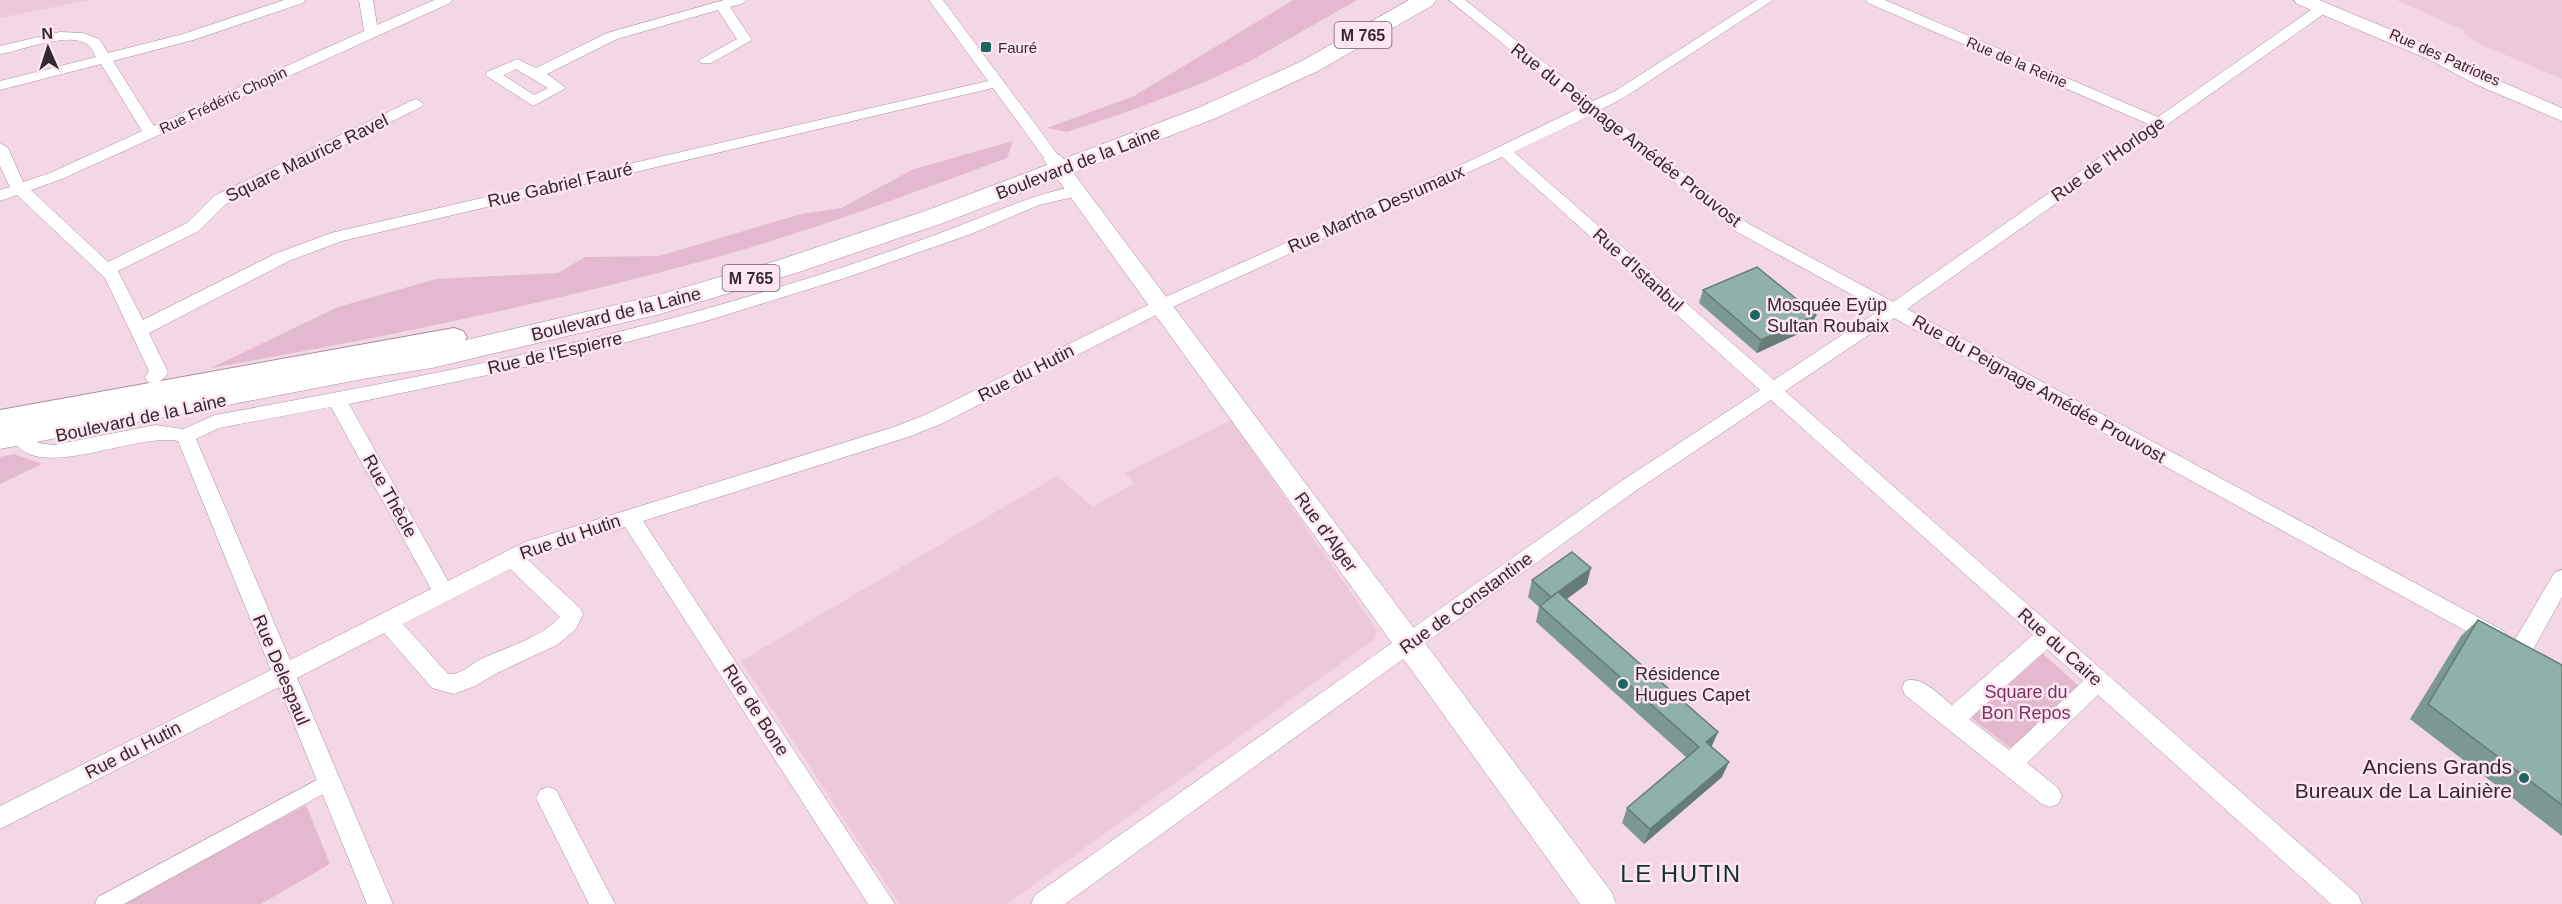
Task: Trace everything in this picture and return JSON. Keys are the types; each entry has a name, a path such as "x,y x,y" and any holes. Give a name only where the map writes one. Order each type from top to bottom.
{"main road":[{"name":"M 765","path":"1308,59 1398,0"},
{"name":"M 765","path":"1308,59 1425,0"},
{"name":"Boulevard de la Laine","path":"6,439 368,368 432,358 610,316 747,279 880,237 1064,173 1207,113 1308,59"},
{"name":"Boulevard de la Laine","path":"0,420 454,337 579,309 767,257 876,222 1064,173"},
{"path":"6,439 454,337"}],"street":[{"path":"0,86 189,37 298,0"},
{"path":"366,0 371,33"},
{"name":"Rue Frédéric Chopin","path":"0,196 21,190 151,133 445,0"},
{"path":"536,74 621,33 739,0"},
{"path":"936,0 1064,173"},
{"name":"Rue du Peignage Amédée Prouvost","path":"1456,0 1738,225 2542,661"},
{"path":"1592,108 1620,94 1766,0"},
{"name":"Rue de la Reine","path":"1873,0 2160,123"},
{"name":"Rue des Patriotes","path":"2303,0 2441,58 2508,92 2562,114"},
{"path":"706,60 745,40 722,5"},
{"name":"Rue de l'Horloge","path":"1893,310 2323,9"},
{"path":"0,50 61,36 79,35 94,42 151,133"},
{"name":"Rue Gabriel Fauré","path":"142,335 284,257 337,237 997,83"},
{"name":"Square Maurice Ravel","path":"107,269 193,227 220,200 416,104"},
{"name":"Rue Martha Desrumaux","path":"1160,306 1504,151 1592,108"},
{"path":"0,148 15,184 107,269 118,283 159,372 154,377"},
{"name":"Rue d'Istanbul","path":"1504,151 1772,390"},
{"name":"Rue d'Alger","path":"1064,173 1600,904"},
{"name":"Rue de l'Espierre","path":"185,436 215,422 337,400 538,358 785,292 953,234 1057,194 1064,173"},
{"name":"Rue du Hutin","path":"0,818 512,558 559,538 914,428 1160,306"},
{"name":"Rue de Constantine","path":"1044,904 1627,487 1893,310"},
{"name":"Rue du Caire","path":"1772,390 2349,904"},
{"name":"Rue Thècle","path":"337,400 443,592"},
{"path":"6,439 34,450 54,452 154,432 185,436"},
{"name":"Rue Delespaul","path":"185,436 380,904"},
{"name":"Rue de Bone","path":"630,517 882,904"},
{"path":"387,621 440,681 447,684 462,682 494,663 534,648 567,624 572,614 512,558"},
{"path":"2521,650 2562,578"},
{"path":"1953,719 2047,636"},
{"path":"2010,764 2098,681"},
{"path":"1913,688 2050,796"},
{"path":"105,904 328,782"},
{"path":"548,798 602,904"}],"shaded area":[{"path":"0,0 89,0 0,18"},
{"path":"2396,0 2562,0 2562,79 2480,44 2463,33 2465,31"},
{"path":"1231,420 1377,630 1375,639 1007,904 899,904 741,661 1057,476 1093,507 1134,483 1125,473"}],"green space":[{"path":"1293,0 1357,0 1252,60 1205,82 1067,132 1047,128 1134,96"},
{"path":"1013,141 1007,158 818,226 742,250 642,277 458,320 211,368 338,307 436,279 558,273 585,257 659,256 801,214 841,208 914,169"},
{"path":"14,454 42,464 0,484 0,457"},
{"name":"Square du Bon Repos","path":"2040,651 2082,689 2015,752 1969,716"},
{"path":"306,805 330,864 261,904 121,904"}],"building":[{"name":"Mosquée Eyüp Sultan Roubaix","path":"1757,267 1816,315 1761,340 1703,290"},
{"path":"1572,552 1591,568 1551,597 1532,580"},
{"path":"1558,592 1718,732 1706,742 1729,762 1650,829 1627,808 1699,747 1540,606"},
{"name":"Anciens Grands Bureaux de La Lainière","path":"2478,620 2562,665 2562,805 2428,704"}],"place":[{"name":"Fauré","path":"986,47"},
{"name":"Mosquée Eyüp Sultan Roubaix","path":"1755,315"},
{"name":"Résidence Hugues Capet","path":"1623,684"},
{"name":"Anciens Grands Bureaux de La Lainière","path":"2524,778"}],"district":[{"name":"LE HUTIN","path":"1681,873"}]}
